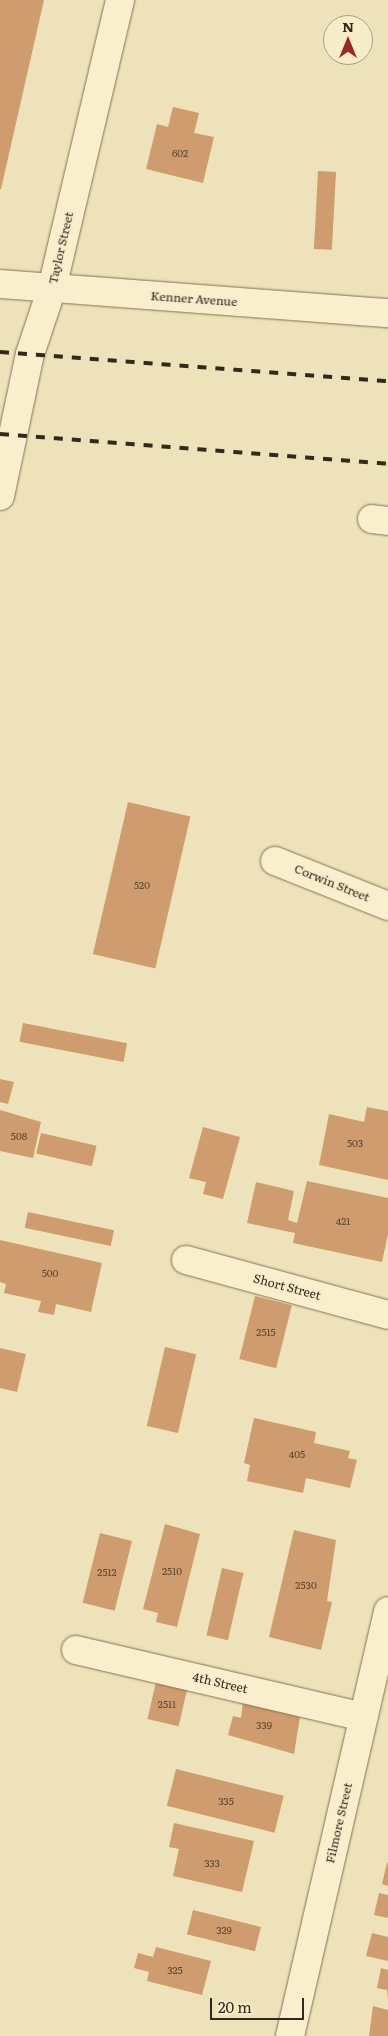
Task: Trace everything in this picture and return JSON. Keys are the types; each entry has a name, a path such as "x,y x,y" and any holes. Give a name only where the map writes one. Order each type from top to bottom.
{"street":[{"name":"Taylor Street","path":"0,496 30,354 52,288 120,0"},
{"name":"Kenner Avenue","path":"0,284 388,313"},
{"name":"Corwin Street","path":"275,861 388,906"},
{"name":"Short Street","path":"186,1260 388,1314"},
{"name":"Filmore Street","path":"290,2036 388,1611"},
{"name":"4th Street","path":"76,1650 363,1717"}],"building":[{"path":"0,0 44,0 1,189 0,189"},
{"path":"173,107 199,113 194,133 214,137 203,183 146,169 157,124 168,127"},
{"path":"318,171 336,172 332,250 314,249"},
{"path":"128,802 190,816 155,968 93,954"},
{"path":"23,1023 127,1043 123,1062 19,1042"},
{"path":"0,1079 14,1082 8,1104 0,1102"},
{"path":"367,1107 388,1111 388,1180 319,1165 329,1114 364,1122"},
{"path":"0,1110 41,1122 33,1158 0,1151"},
{"path":"203,1127 240,1137 223,1199 203,1194 206,1182 189,1178"},
{"path":"41,1133 97,1146 92,1166 36,1153"},
{"path":"307,1181 388,1198 388,1234 382,1262 293,1243 295,1233 247,1223 256,1182 294,1191 288,1220 297,1223"},
{"path":"28,1212 114,1230 111,1246 25,1228"},
{"path":"0,1240 102,1263 91,1312 56,1304 54,1315 38,1312 41,1301 4,1293 6,1284 0,1282"},
{"path":"255,1296 292,1305 276,1368 239,1359"},
{"path":"165,1347 196,1354 178,1433 147,1426"},
{"path":"0,1348 26,1354 17,1392 0,1388"},
{"path":"254,1418 316,1432 314,1443 350,1451 348,1458 357,1460 350,1488 306,1478 303,1493 247,1481 250,1465 244,1463"},
{"path":"165,1524 200,1534 177,1627 156,1622 158,1613 143,1609"},
{"path":"294,1530 336,1540 327,1601 332,1602 321,1650 269,1637"},
{"path":"100,1533 132,1541 115,1611 83,1603"},
{"path":"222,1568 243,1573 228,1640 206,1635"},
{"path":"156,1682 187,1689 179,1726 147,1719"},
{"path":"243,1701 300,1717 294,1754 228,1735 233,1716 241,1718"},
{"path":"176,1769 284,1796 275,1833 167,1806"},
{"path":"174,1823 254,1841 242,1892 173,1876 179,1849 169,1847"},
{"path":"388,1863 388,1886 382,1884"},
{"path":"379,1893 388,1895 388,1918 374,1915"},
{"path":"193,1910 261,1927 255,1951 187,1934"},
{"path":"372,1933 388,1937 388,1961 366,1956"},
{"path":"156,1947 211,1961 202,1995 147,1981 149,1972 134,1968 138,1953 153,1957"},
{"path":"381,1968 388,1970 388,1999 387,1990 377,1988"},
{"path":"373,2006 388,2010 388,2036 369,2036"}],"railway":[{"path":"0,352 388,381"},
{"path":"0,434 388,464"}]}
